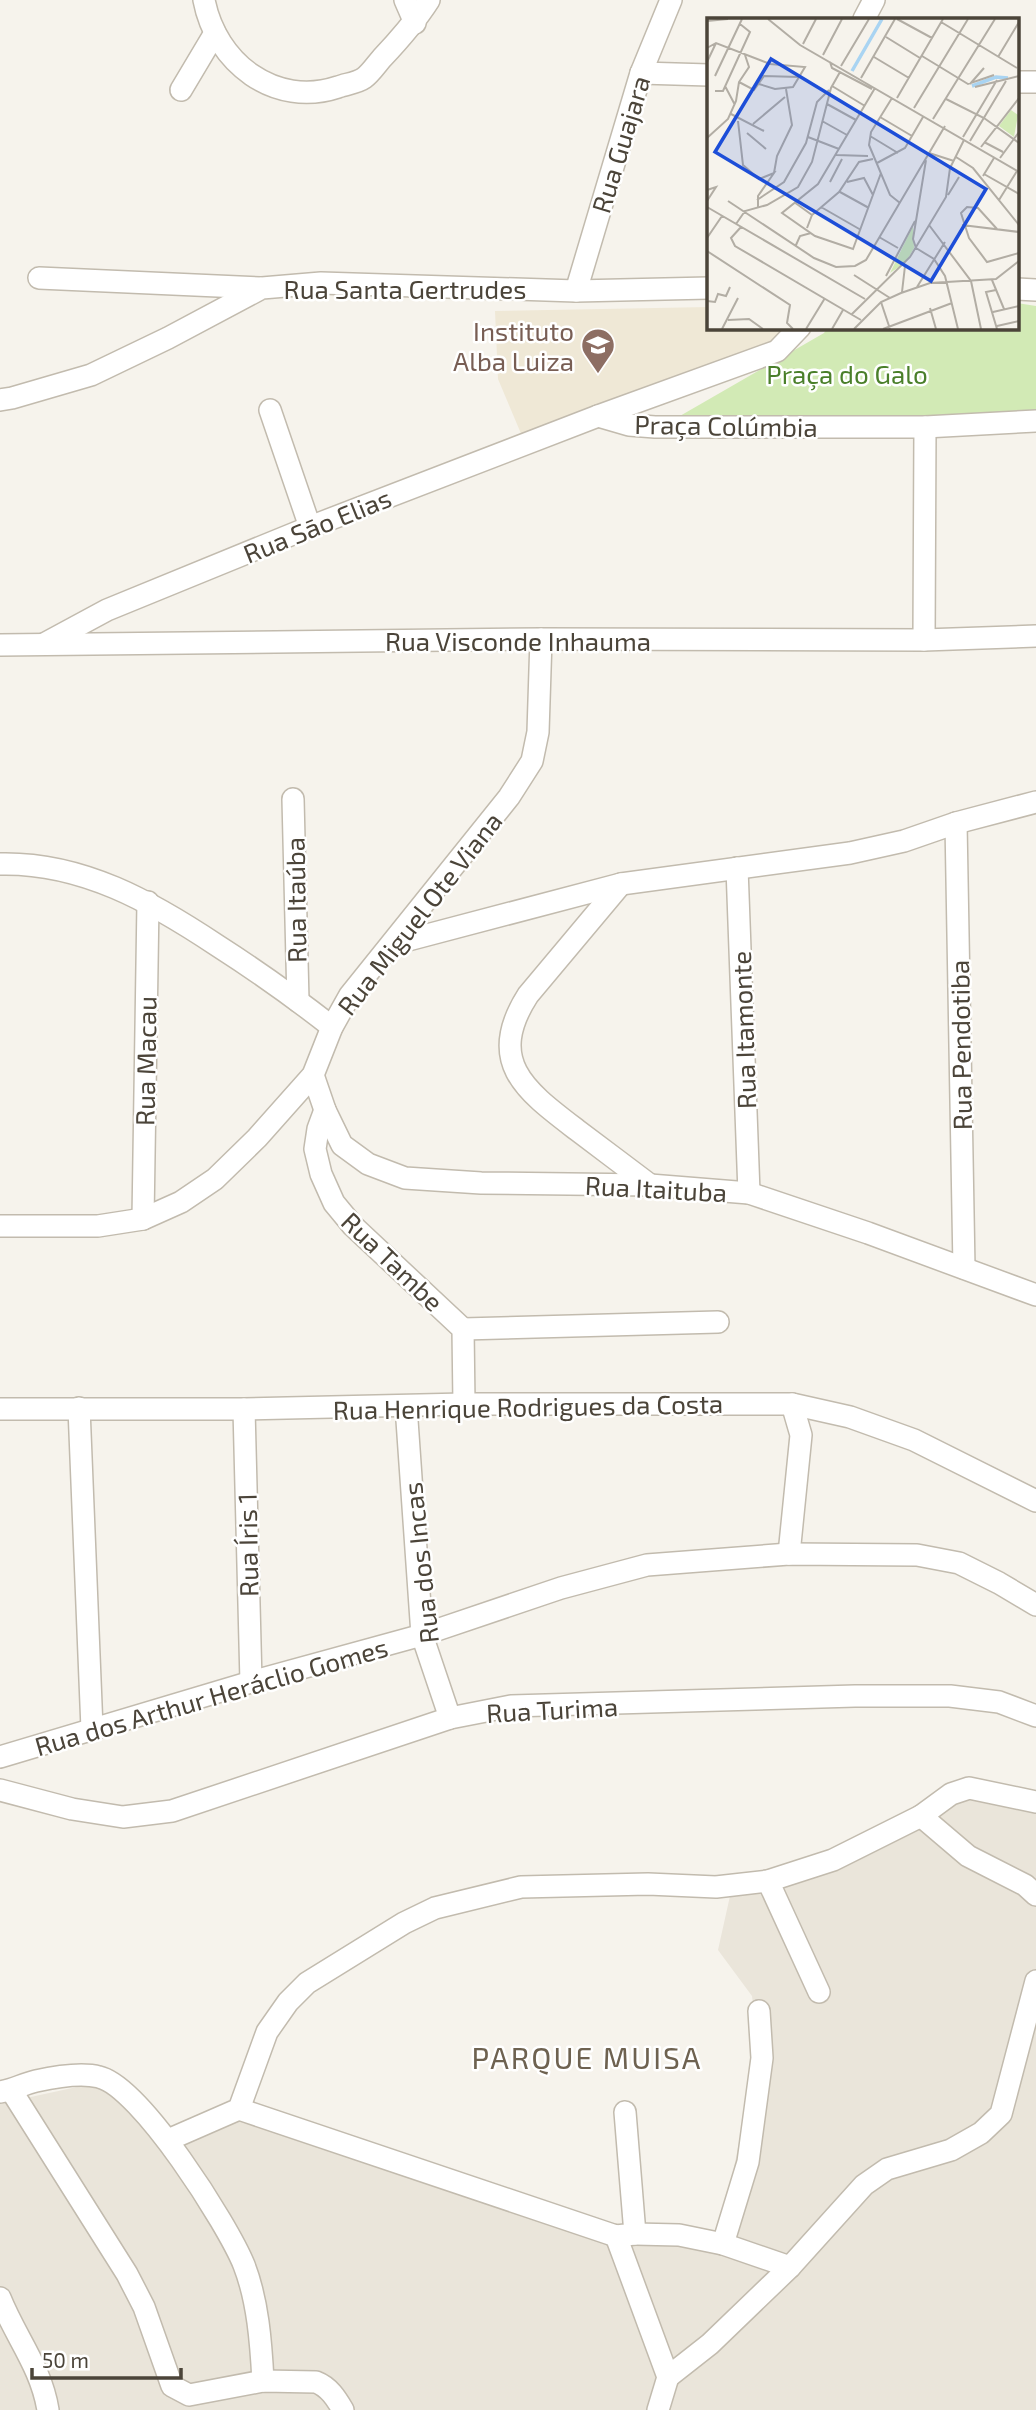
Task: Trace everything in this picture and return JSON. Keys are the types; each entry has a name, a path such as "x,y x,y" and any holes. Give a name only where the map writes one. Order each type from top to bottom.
{"street":[{"path":"204,0 215,33 241,68 277,90 324,92 363,79 415,23 429,0"},
{"path":"405,0 415,23"},
{"name":"Rua Guajara","path":"576,291 641,73 671,0"},
{"path":"865,18 874,0"},
{"path":"181,90 215,33"},
{"path":"641,73 707,75"},
{"path":"1018,82 1036,82"},
{"path":"39,278 262,288"},
{"name":"Rua Santa Gertrudes","path":"0,400 91,374 168,338 262,288 321,283 576,291 707,288"},
{"path":"1018,289 1036,290"},
{"name":"Praça Colúmbia","path":"598,416 777,351 798,329"},
{"path":"270,410 310,527"},
{"name":"Praça Colúmbia","path":"598,416 629,425 655,427 925,427 1036,421"},
{"name":"Rua Sāo Elias","path":"42,645 107,610 310,527 598,416"},
{"path":"924,640 925,427"},
{"name":"Rua Visconde Inhauma","path":"0,645 541,639 924,640 1036,636"},
{"name":"Rua Miguel Ote Viana","path":"0,1226 98,1226 143,1219 181,1202 215,1179 257,1138 313,1075 332,1027 350,995 509,797 532,761 538,732 541,639"},
{"name":"Rua Itaúba","path":"293,799 298,1000"},
{"path":"393,944 621,884 664,876 850,853 904,841 957,823 1036,802"},
{"name":"Rua Pendotiba","path":"957,823 964,1268"},
{"path":"0,864 62,869 103,881 148,902 210,940 298,1000 332,1027"},
{"name":"Rua Itamonte","path":"737,868 749,1193"},
{"path":"621,884 528,995 516,1014 510,1036 512,1060 522,1083 539,1100 650,1185"},
{"name":"Rua Macau","path":"143,1219 148,902"},
{"name":"Rua Itaituba","path":"313,1075 325,1110 342,1145 368,1164 405,1178 650,1185 749,1193 1036,1295"},
{"name":"Rua Tambe","path":"325,1110 315,1149 321,1174 334,1203 353,1226 463,1329 718,1322"},
{"name":"Rua Tambe","path":"463,1329 464,1404"},
{"path":"789,1554 801,1436 792,1404"},
{"name":"Rua Henrique Rodrigues da Costa","path":"0,1409 792,1404 850,1417 914,1440 1036,1501"},
{"name":"Rua dos Incas","path":"406,1406 422,1635 450,1718"},
{"path":"79,1408 92,1729"},
{"name":"Rua Íris 1","path":"244,1409 251,1682"},
{"name":"Rua dos Arthur Heráclio Gomes","path":"0,1757 251,1682 422,1635 561,1588 647,1565 789,1554 917,1555 959,1563 1036,1605"},
{"name":"Rua Turima","path":"0,1790 72,1810 123,1816 172,1811 450,1718 511,1706 855,1696 950,1696 999,1702 1036,1716"},
{"path":"239,2109 267,2032 288,2002 307,1983 404,1923 435,1908 522,1887 649,1884 716,1887 768,1881 833,1860 920,1815 951,1794 969,1788 1036,1802"},
{"path":"920,1815 968,1856 1030,1890"},
{"path":"768,1881 819,1992"},
{"path":"668,2376 710,2344 790,2267 864,2185 887,2169 951,2150 981,2133 1001,2114 1036,1981"},
{"path":"723,2244 748,2162 762,2058 759,2011"},
{"path":"263,2381 255,2307 244,2266 225,2226 168,2140 120,2088 101,2077 46,2079 5,2091 127,2274 144,2307 172,2386 189,2395 263,2381 316,2382 324,2385 343,2410"},
{"path":"168,2140 239,2109 625,2235 679,2235 723,2244 790,2267"},
{"path":"625,2112 625,2235 668,2376 658,2410"},
{"path":"0,2298 5,2321 33,2362 44,2386 48,2410"}],"shaded area":[{"name":"Instituto Alba Luiza","path":"707,307 707,329 785,329 778,345 522,436 498,379 495,311"},
{"path":"966,1793 1036,1808 1036,2410 0,2410 0,2096 26,2098 114,2079 173,2130 243,2113 603,2222 721,2234 758,2045 752,1996 718,1950 730,1896 837,1861"}],"green space":[{"name":"Praça do Galo","path":"1018,303 1036,306 1036,411 957,416 666,424 827,329 1018,329"}],"place":[{"name":"Instituto Alba Luiza","path":"598,375"}],"district":[{"name":"PARQUE MUISA","path":"587,2057"}]}
